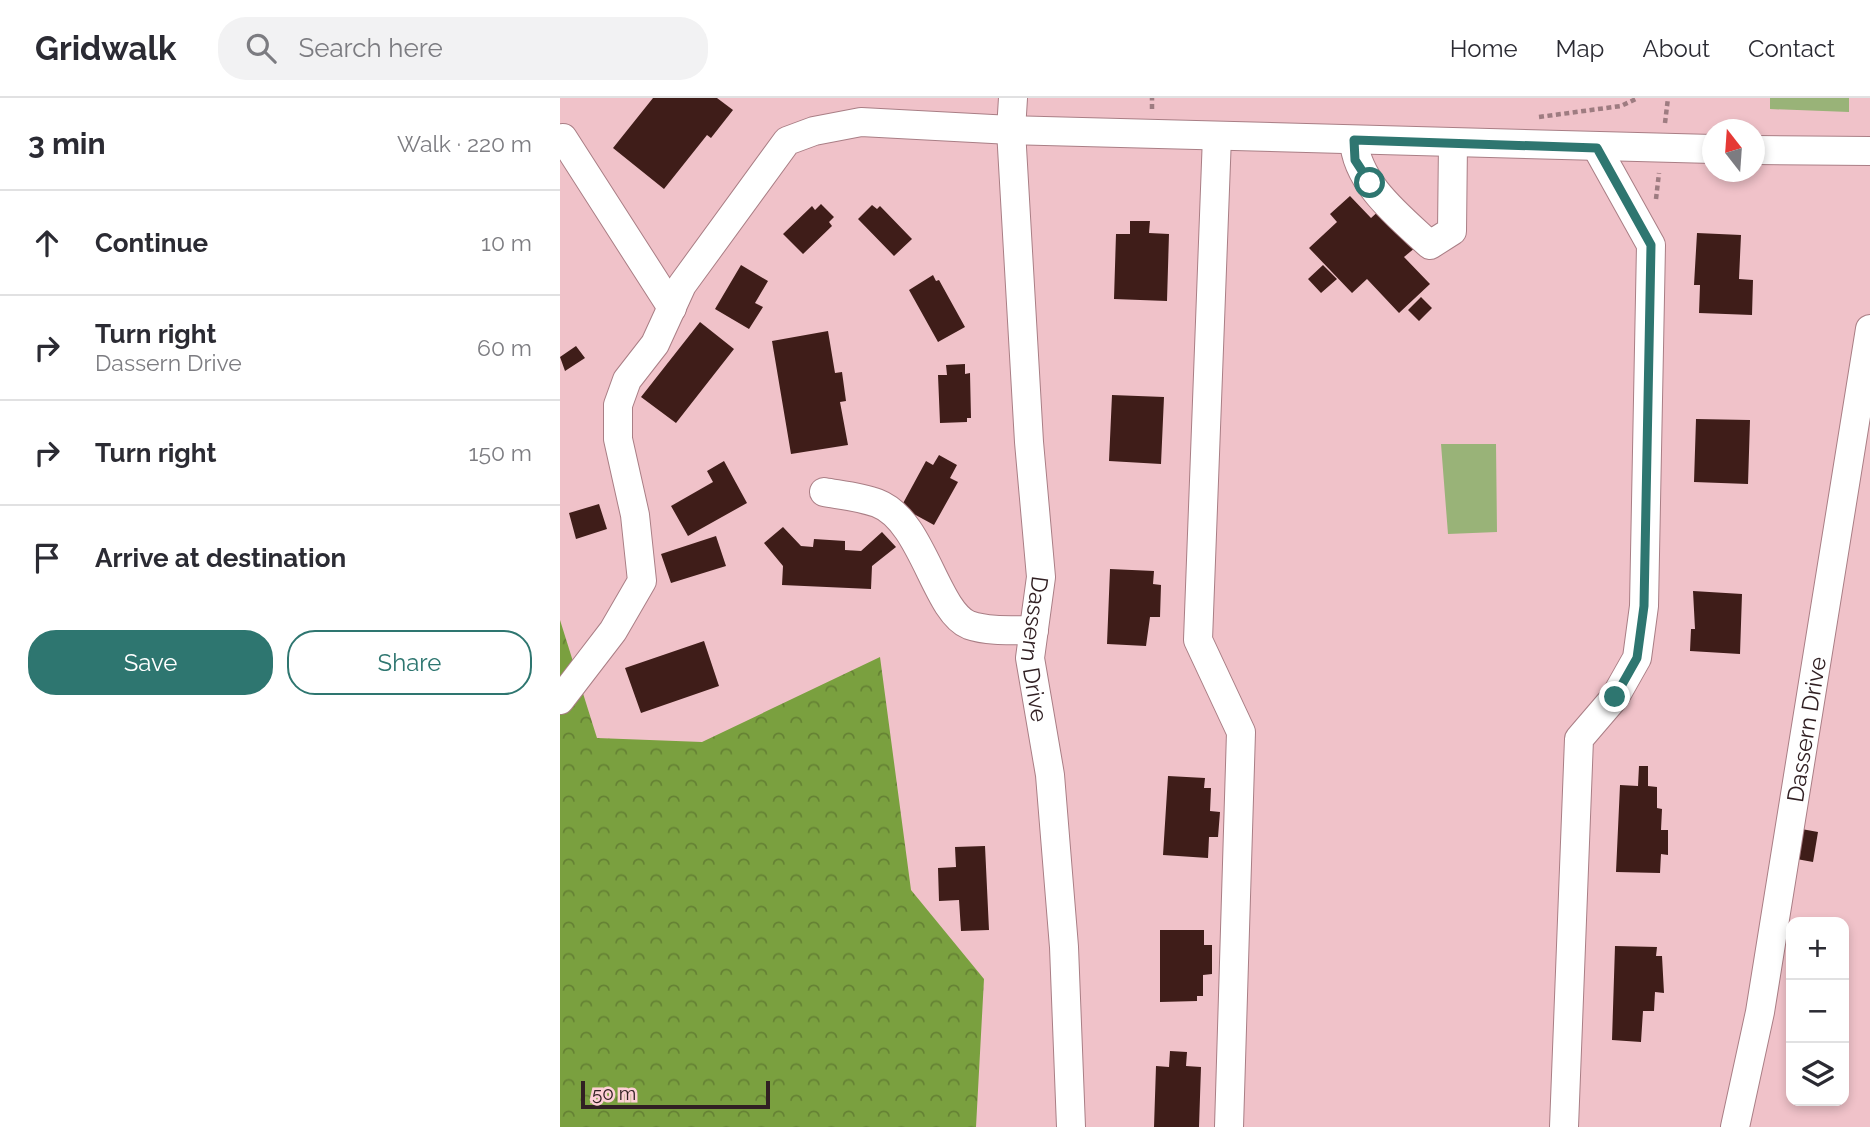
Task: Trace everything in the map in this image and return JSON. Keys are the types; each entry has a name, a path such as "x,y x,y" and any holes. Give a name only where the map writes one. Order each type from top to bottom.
{"street":[{"name":"Dassern Drive","path":"1013,98 1011,130 1029,442 1041,577 1030,658 1050,775 1061,907 1071,1127"},
{"path":"560,700 613,631 642,581 635,515 618,439 618,405 627,380 654,344 682,285 787,141 814,131 861,122 1011,130 1702,149"},
{"path":"1217,136 1198,640 1222,685 1241,732 1229,1127"},
{"path":"563,138 672,307"},
{"path":"1354,140 1355,160 1370,183 1430,245 1452,231 1453,143"},
{"path":"1564,1127 1579,739 1615,697 1637,658 1644,606 1651,245 1597,148"},
{"path":"1765,150 1870,151"},
{"name":"Dassern Drive","path":"1735,1127 1760,1012 1870,328"},
{"path":"824,492 879,503 904,523 941,586 952,614 969,624 989,629 1034,630"}],"path":[{"path":"1511,145 1513,134 1530,119 1621,106 1638,98"}],"green space":[{"path":"1770,98 1849,98 1849,112 1770,109"},
{"path":"1441,444 1496,444 1497,532 1448,534"},
{"path":"560,620 597,738 702,742 880,657 911,890 984,979 976,1127 560,1127"}],"building":[{"path":"653,98 717,98 733,110 711,138 707,135 664,189 613,148"},
{"path":"1350,196 1371,218 1381,209 1416,247 1404,257 1430,284 1399,313 1367,279 1352,293 1309,248 1337,222 1330,214"},
{"path":"821,204 834,217 829,222 832,226 803,254 783,234 812,206 815,210"},
{"path":"872,205 877,209 880,206 912,239 894,256 858,219"},
{"path":"1130,221 1150,221 1149,233 1169,234 1167,301 1114,299 1116,234 1130,234"},
{"path":"1697,233 1741,235 1739,279 1753,280 1752,315 1699,313 1700,285 1694,285"},
{"path":"741,265 768,281 755,303 763,307 749,329 715,309"},
{"path":"1323,265 1337,279 1321,293 1308,279"},
{"path":"933,275 936,281 939,280 965,327 938,342 909,290"},
{"path":"1421,297 1432,308 1419,321 1408,310"},
{"path":"700,322 734,349 676,423 641,397"},
{"path":"828,331 835,373 842,372 846,401 840,402 848,445 791,454 772,341"},
{"path":"576,346 585,358 565,371 560,357"},
{"path":"965,364 965,374 970,373 971,418 967,418 967,422 940,423 938,375 947,375 946,365"},
{"path":"1112,395 1164,397 1161,464 1109,461"},
{"path":"1696,419 1750,420 1748,484 1694,482"},
{"path":"939,455 957,465 950,478 958,482 934,525 901,507 926,461 933,465"},
{"path":"724,461 747,503 688,536 671,506 713,482 707,471"},
{"path":"599,504 607,529 576,539 569,513"},
{"path":"783,527 801,546 813,547 814,539 845,541 845,550 861,551 882,532 896,547 872,566 871,589 782,585 783,566 764,543"},
{"path":"716,536 726,566 671,583 661,554"},
{"path":"1110,569 1154,571 1153,584 1161,585 1160,617 1150,617 1146,646 1107,644"},
{"path":"1693,591 1742,594 1740,654 1690,651 1691,629 1695,629"},
{"path":"704,641 719,686 641,713 625,668"},
{"path":"1639,766 1648,766 1648,786 1657,787 1657,808 1662,809 1661,830 1668,830 1668,855 1661,854 1660,873 1616,872 1620,785 1638,786"},
{"path":"1168,776 1205,778 1204,788 1211,788 1210,811 1220,812 1218,837 1209,837 1208,858 1163,855"},
{"path":"1796,828 1818,832 1813,862 1791,858"},
{"path":"985,846 989,930 961,931 959,900 939,901 938,868 956,867 955,847"},
{"path":"1160,930 1204,930 1204,945 1212,945 1212,974 1203,975 1203,996 1197,996 1197,1001 1160,1002"},
{"path":"1615,946 1657,947 1656,956 1662,956 1664,993 1655,992 1654,1011 1643,1011 1641,1042 1612,1040"},
{"path":"1170,1051 1187,1052 1186,1066 1201,1067 1199,1127 1154,1127 1156,1066 1169,1067"}],"route":[{"path":"1370,183 1355,160 1354,140 1597,148 1651,245 1644,606 1637,658 1615,697"}]}
